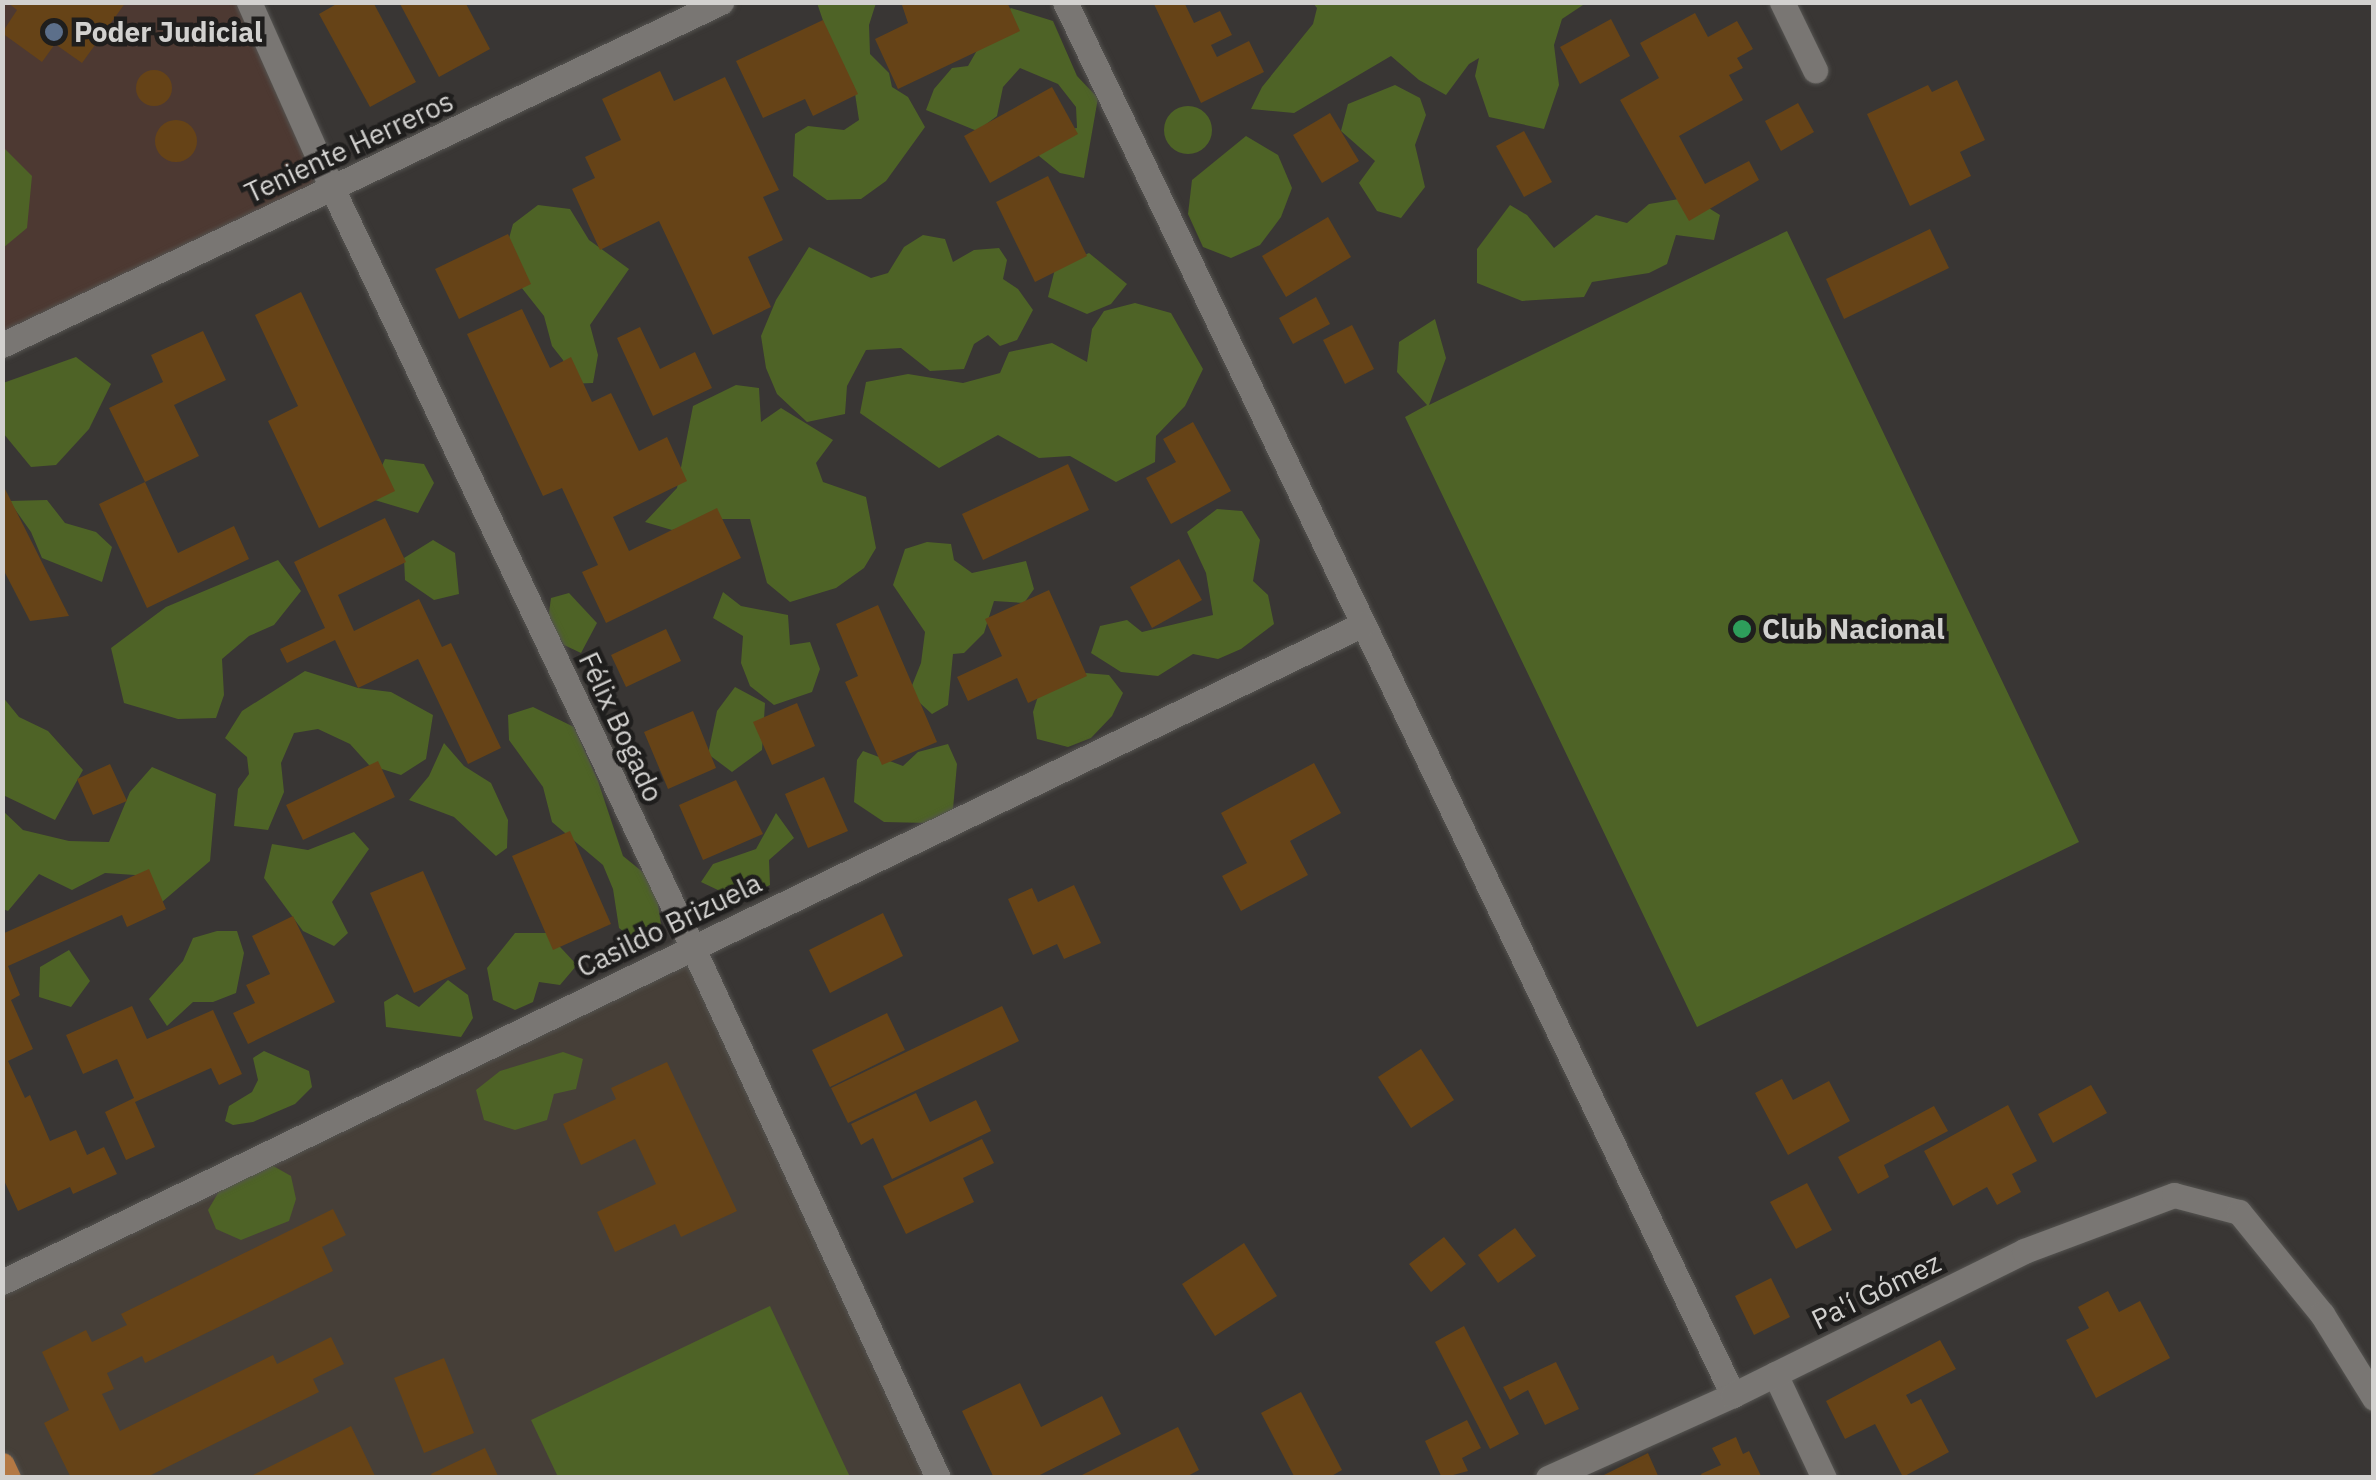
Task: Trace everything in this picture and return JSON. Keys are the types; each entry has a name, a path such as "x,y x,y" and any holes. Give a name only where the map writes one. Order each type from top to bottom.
{"main road":[{"path":"2,1464 8,1478"}],"street":[{"name":"Félix Bogado","path":"250,2 332,188 692,946 938,1478"},
{"name":"Teniente Herreros","path":"2,345 721,2"},
{"path":"1065,2 1732,1395"},
{"path":"1782,2 1815,70"},
{"name":"Casildo Brizuela","path":"2,1282 1363,624"},
{"name":"Pa'í Gómez","path":"1548,1478 1732,1395 2024,1251 2174,1195 2239,1212 2322,1314 2374,1398"},
{"path":"1775,1374 1824,1478"}],"shaded area":[{"path":"3,3 249,3 332,188 3,345"},
{"path":"692,946 938,1478 3,1478 3,1282"}],"green space":[{"path":"817,3 876,3 869,25 870,54 889,73 892,87 908,97 925,127 886,181 861,199 827,200 793,176 795,134 808,126 844,130 859,120 854,87"},
{"path":"1313,3 1586,3 1562,19 1554,45 1559,85 1544,129 1489,117 1475,76 1479,58 1469,64 1446,95 1419,80 1391,56 1294,113 1251,109 1262,87 1313,24 1317,8"},
{"path":"1011,8 1053,21 1077,76 1098,98 1084,178 1060,173 1039,156 1040,144 1059,130 1077,128 1076,107 1058,84 1020,68 1003,87 997,116 977,131 926,110 934,89 952,68 968,66 991,26"},
{"path":"1395,85 1420,98 1426,115 1415,145 1425,187 1401,218 1377,211 1359,183 1375,161 1341,131 1348,104"},
{"path":"1188,106 1205,113 1212,130 1205,147 1188,154 1171,147 1164,130 1171,113"},
{"path":"1246,136 1278,155 1292,188 1281,217 1260,245 1231,258 1203,247 1188,214 1192,180"},
{"path":"2,146 32,176 27,228 3,248"},
{"path":"1691,197 1720,215 1714,240 1676,235 1667,264 1649,273 1592,282 1584,297 1522,301 1477,283 1477,249 1510,205 1527,215 1554,248 1596,215 1627,223 1649,204"},
{"path":"538,205 570,209 589,240 629,269 590,325 598,355 593,383 568,384 563,360 552,346 544,316 502,263 513,224"},
{"name":"Club Nacional","path":"1787,231 2079,842 1697,1027 1405,417 1427,405 1397,372 1399,342 1435,319 1446,358 1429,405"},
{"path":"923,235 945,239 953,262 974,250 999,248 1007,260 1003,279 1018,289 1033,310 1017,340 1000,346 988,335 974,344 964,369 930,371 901,348 866,350 847,386 845,414 807,422 777,394 766,368 761,336 776,300 809,247 871,278 888,273 904,247"},
{"path":"1089,253 1127,284 1111,304 1087,314 1048,297 1055,269"},
{"path":"1135,303 1171,313 1203,369 1185,406 1156,436 1155,462 1116,482 1070,456 1039,458 998,435 939,468 860,413 866,382 908,374 963,383 1000,373 1009,352 1052,343 1087,362 1092,329 1104,311"},
{"path":"76,357 111,384 89,429 56,465 31,467 3,433 3,383"},
{"path":"736,385 759,388 761,422 781,408 833,440 816,463 823,482 866,497 876,548 864,568 836,588 790,602 767,583 750,519 707,519 672,530 645,522 677,488 693,406"},
{"path":"385,459 424,464 434,483 418,513 368,498"},
{"path":"47,500 65,523 96,532 112,547 102,582 42,558 31,532 9,501"},
{"path":"1217,509 1242,511 1260,540 1253,581 1268,595 1274,624 1241,649 1218,659 1193,654 1158,676 1121,672 1091,653 1100,626 1127,620 1142,632 1213,615 1206,573 1187,532"},
{"path":"433,540 455,553 459,594 434,600 405,580 404,558"},
{"path":"927,542 951,544 954,560 972,573 1026,561 1034,589 1024,603 994,601 984,633 964,653 953,654 948,705 932,714 909,693 921,663 925,632 893,585 905,549"},
{"path":"278,560 301,591 274,625 249,636 222,659 224,695 216,718 178,719 124,703 111,648 166,607"},
{"path":"723,592 741,606 788,615 790,645 810,642 820,669 812,692 774,705 750,686 741,663 743,636 713,618"},
{"path":"569,593 597,623 581,653 564,645 548,620 551,598"},
{"path":"305,671 358,688 391,692 433,715 426,759 401,775 369,765 350,744 318,729 294,733 281,763 284,792 268,830 234,826 238,789 249,774 247,757 225,738 242,711"},
{"path":"1085,673 1109,675 1123,693 1112,716 1091,738 1068,747 1037,739 1033,712 1039,693"},
{"path":"735,687 765,703 762,750 732,772 708,754 717,711"},
{"path":"2,696 19,717 48,731 83,770 55,820 3,795"},
{"path":"533,707 574,727 598,781 623,856 655,882 661,925 647,949 619,928 613,889 603,865 552,822 543,787 509,740 508,715"},
{"path":"444,743 464,766 491,783 508,820 507,848 496,856 454,817 409,800 429,776"},
{"path":"948,744 957,764 953,809 928,823 884,822 854,802 857,760 863,751 903,766 918,752"},
{"path":"152,767 216,794 210,861 162,902 135,875 105,873 72,890 39,874 8,911 3,909 2,810 23,830 69,841 109,842 130,792"},
{"path":"776,813 794,838 769,860 770,885 739,900 701,882 713,864 756,849"},
{"path":"354,832 369,849 332,902 348,933 334,946 303,931 264,878 272,844 308,850"},
{"path":"217,931 237,931 244,953 236,993 213,1002 193,1002 167,1026 149,999 183,961 193,938"},
{"path":"515,933 547,933 577,965 560,985 539,982 533,1002 515,1010 493,1000 487,968"},
{"path":"69,950 90,981 71,1007 39,997 40,967"},
{"path":"448,980 468,995 473,1018 461,1037 386,1027 384,1002 397,994 419,1007"},
{"path":"264,1051 309,1071 312,1087 295,1104 253,1122 233,1125 225,1121 229,1106 252,1092 258,1080 253,1058"},
{"path":"563,1052 583,1059 576,1089 554,1094 547,1120 515,1130 484,1120 476,1090 500,1071"},
{"path":"268,1163 291,1176 296,1199 289,1221 241,1240 216,1229 208,1210 221,1188"},
{"path":"770,1306 850,1477 558,1477 531,1420"}],"building":[{"name":"Poder Judicial","path":"7,2 126,2 82,63 55,44 42,62 2,33 17,10"},
{"path":"340,2 373,2 416,82 370,107 319,14"},
{"path":"399,2 465,2 490,49 439,77"},
{"path":"901,2 1007,2 1020,31 898,89 875,39 908,23"},
{"path":"1153,2 1184,2 1194,23 1220,11 1232,35 1211,45 1217,57 1249,41 1264,72 1201,103"},
{"path":"1695,13 1708,37 1737,21 1753,49 1737,58 1743,68 1729,75 1743,100 1679,136 1705,184 1749,161 1759,180 1689,221 1620,100 1659,78 1640,43"},
{"path":"1611,19 1630,56 1580,84 1560,47"},
{"path":"823,20 858,94 813,116 805,99 763,118 736,61"},
{"path":"154,70 167,75 172,88 167,101 154,106 141,101 136,88 141,75"},
{"path":"660,71 674,101 725,77 779,190 763,197 783,240 748,257 771,307 713,335 659,221 600,250 572,189 595,178 585,157 621,140 602,99"},
{"path":"1957,80 1985,140 1960,152 1971,176 1910,206 1867,114 1928,85 1932,92"},
{"path":"1052,87 1078,134 990,183 964,136"},
{"path":"1798,103 1814,132 1781,151 1765,121"},
{"path":"1330,113 1359,161 1322,183 1293,135"},
{"path":"176,120 191,126 197,141 191,156 176,162 161,156 155,141 161,126"},
{"path":"1524,131 1552,182 1524,197 1496,146"},
{"path":"1048,176 1087,256 1035,282 996,202"},
{"path":"1328,217 1351,257 1286,297 1262,256"},
{"path":"1930,229 1949,268 1844,319 1826,279"},
{"path":"508,234 531,284 459,319 435,269"},
{"path":"301,292 395,491 319,528 268,421 298,406 255,315"},
{"path":"1316,297 1330,324 1293,344 1279,318"},
{"path":"522,309 550,368 571,357 592,402 611,393 639,451 667,437 687,481 613,517 629,551 717,508 741,558 606,623 582,572 598,565 562,488 543,496 467,334"},
{"path":"1352,325 1374,369 1345,384 1323,340"},
{"path":"640,327 660,369 695,352 712,388 653,416 617,338"},
{"path":"203,331 226,380 174,405 199,456 145,482 109,408 163,382 151,355"},
{"path":"1193,422 1231,491 1171,524 1146,478 1176,462 1163,439"},
{"path":"1068,464 1089,510 983,560 962,514"},
{"path":"145,482 178,553 234,526 249,559 147,608 99,504"},
{"path":"2,483 69,616 30,621 2,567"},
{"path":"385,518 406,562 338,595 354,631 419,599 442,647 451,643 501,748 468,764 418,659 358,688 335,640 287,663 280,649 325,628 294,562"},
{"path":"1179,559 1202,600 1152,628 1130,587"},
{"path":"1049,590 1087,676 1028,703 1017,678 968,701 957,677 1002,656 985,619"},
{"path":"878,605 937,742 882,765 845,682 858,676 836,624"},
{"path":"666,629 681,661 626,687 611,655"},
{"path":"797,703 815,746 772,765 753,722"},
{"path":"693,711 716,768 668,789 644,732"},
{"path":"378,761 395,797 303,840 286,805"},
{"path":"1314,763 1341,813 1290,841 1308,875 1241,911 1222,876 1247,863 1221,813"},
{"path":"110,764 127,801 93,815 77,779"},
{"path":"824,777 848,831 808,848 785,794"},
{"path":"736,780 763,834 703,860 679,805"},
{"path":"570,831 611,924 553,950 512,856"},
{"path":"149,869 166,909 127,927 122,915 8,966 20,995 11,1000 33,1049 8,1061 25,1098 30,1095 50,1141 76,1130 87,1155 104,1147 117,1174 73,1194 70,1187 18,1211 2,1176 2,934"},
{"path":"423,871 466,969 414,993 370,893"},
{"path":"1074,885 1101,943 1064,959 1057,944 1033,955 1008,899 1032,888 1038,902"},
{"path":"883,913 903,956 830,993 809,950"},
{"path":"293,916 335,1002 248,1044 233,1013 255,1003 246,985 270,974 252,936"},
{"path":"132,1006 147,1039 213,1010 242,1074 219,1085 211,1068 135,1102 155,1147 126,1160 105,1112 134,1098 117,1059 83,1074 66,1035"},
{"path":"1002,1006 1019,1041 848,1123 831,1088"},
{"path":"887,1013 905,1050 830,1087 812,1050"},
{"path":"1421,1049 1454,1100 1411,1128 1378,1077"},
{"path":"667,1062 737,1211 681,1237 675,1224 615,1252 597,1212 656,1184 635,1139 581,1165 563,1124 616,1099 611,1088"},
{"path":"1782,1079 1793,1100 1829,1081 1850,1121 1788,1155 1755,1093"},
{"path":"2091,1085 2107,1113 2053,1143 2038,1114"},
{"path":"916,1093 930,1122 976,1100 991,1131 892,1179 873,1138 861,1145 851,1124"},
{"path":"2008,1105 2037,1161 2012,1174 2021,1192 1997,1205 1987,1187 1953,1206 1924,1151"},
{"path":"1934,1106 1948,1131 1884,1165 1889,1177 1858,1194 1838,1157"},
{"path":"982,1139 994,1163 963,1178 974,1202 906,1234 883,1186"},
{"path":"1807,1183 1832,1230 1796,1249 1770,1202"},
{"path":"333,1209 346,1235 322,1247 333,1271 145,1363 142,1356 107,1373 114,1389 102,1394 120,1431 273,1355 277,1364 331,1337 344,1364 313,1379 319,1392 145,1478 71,1478 44,1423 69,1410 42,1352 86,1330 92,1342 127,1325 121,1314"},
{"path":"1515,1228 1536,1256 1498,1283 1478,1255"},
{"path":"1444,1237 1466,1264 1431,1292 1409,1264"},
{"path":"1244,1243 1277,1296 1215,1336 1182,1284"},
{"path":"1771,1278 1790,1317 1754,1335 1735,1296"},
{"path":"2108,1291 2119,1312 2140,1301 2170,1358 2096,1398 2066,1340 2089,1328 2078,1307"},
{"path":"1464,1326 1519,1434 1490,1449 1435,1342"},
{"path":"1940,1340 1956,1369 1906,1395 1911,1404 1921,1399 1949,1452 1903,1477 1875,1424 1845,1439 1826,1401"},
{"path":"444,1358 474,1433 424,1453 394,1378"},
{"path":"1556,1362 1579,1409 1545,1425 1528,1390 1510,1400 1503,1387"},
{"path":"1020,1383 1041,1427 1102,1396 1121,1434 1034,1478 994,1478 962,1411"},
{"path":"1301,1392 1342,1470 1328,1478 1295,1478 1261,1413"},
{"path":"1467,1420 1481,1448 1462,1458 1468,1471 1442,1478 1425,1441"},
{"path":"351,1426 376,1478 247,1478"},
{"path":"1178,1427 1199,1470 1184,1478 1076,1478"},
{"path":"1736,1437 1743,1454 1749,1451 1762,1478 1703,1478 1701,1474 1721,1465 1712,1448"},
{"path":"485,1448 499,1478 433,1478 431,1474"},
{"path":"1648,1453 1659,1478 1598,1478"}],"place":[{"name":"Poder Judicial","path":"54,32"},
{"name":"Club Nacional","path":"1742,629"}]}
